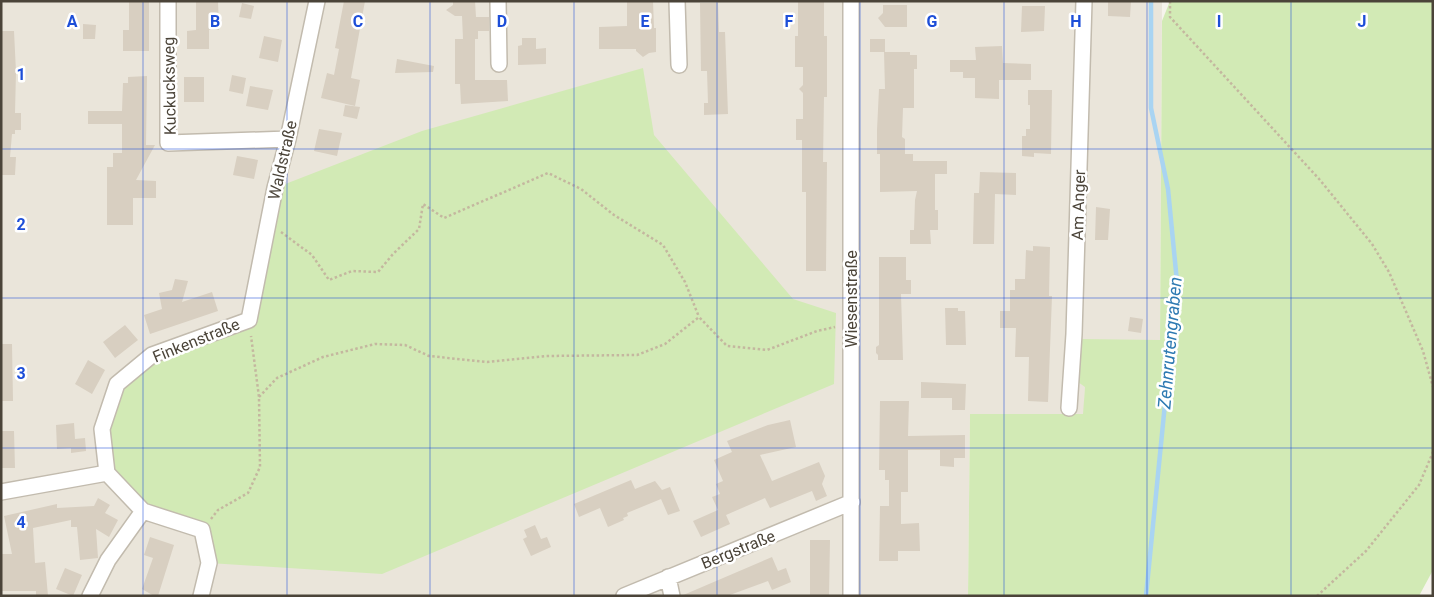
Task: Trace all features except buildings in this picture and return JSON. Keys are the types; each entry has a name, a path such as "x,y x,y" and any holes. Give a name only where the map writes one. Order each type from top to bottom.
{"street":[{"name":"Kuckucksweg","path":"168,1 168,143 288,140"},
{"name":"Waldstraße","path":"249,320 275,188 288,140 317,1"},
{"path":"498,1 499,64"},
{"path":"677,1 679,65"},
{"name":"Wiesenstraße","path":"851,1 852,596"},
{"name":"Am Anger","path":"1069,408 1074,324 1084,1"},
{"name":"Finkenstraße","path":"107,473 102,428 117,384 152,355 249,320"},
{"path":"1,492 107,473 143,511 202,530 209,563 201,596"},
{"name":"Bergstraße","path":"624,596 852,502"},
{"path":"90,596 108,560 143,511"},
{"path":"668,577 672,596"}],"path":[{"path":"1170,1 1170,17 1320,180 1372,244 1389,272 1423,351 1433,387"},
{"path":"268,222 312,255 329,280 352,271 378,272 393,254 419,229 423,204 444,218 548,174 582,189 614,214 663,245 685,282 699,317 727,346 767,350 818,331 851,323"},
{"path":"259,397 277,378 323,357 375,344 405,345 429,356 487,362 546,356 637,355 665,344 699,317"},
{"path":"202,530 218,510 248,493 260,467 259,397 249,320"},
{"path":"1317,596 1366,551 1419,485 1433,452"}],"shaded area":[{"path":"1,1 1162,1 1160,340 1085,387 1084,414 970,414 968,596 1,596"}],"green space":[{"path":"1170,1 1433,1 1433,570 1419,596 968,596 970,414 1083,414 1085,387 1078,382 1080,339 1160,340 1162,21"},
{"path":"643,68 654,135 793,299 836,313 834,384 382,574 209,563 202,530 143,511 107,473 102,429 117,384 152,355 249,319 275,188 422,131"}],"waterway":[{"name":"Zehnrutengraben","path":"1146,596 1177,282 1168,189 1151,108 1151,1"}]}
